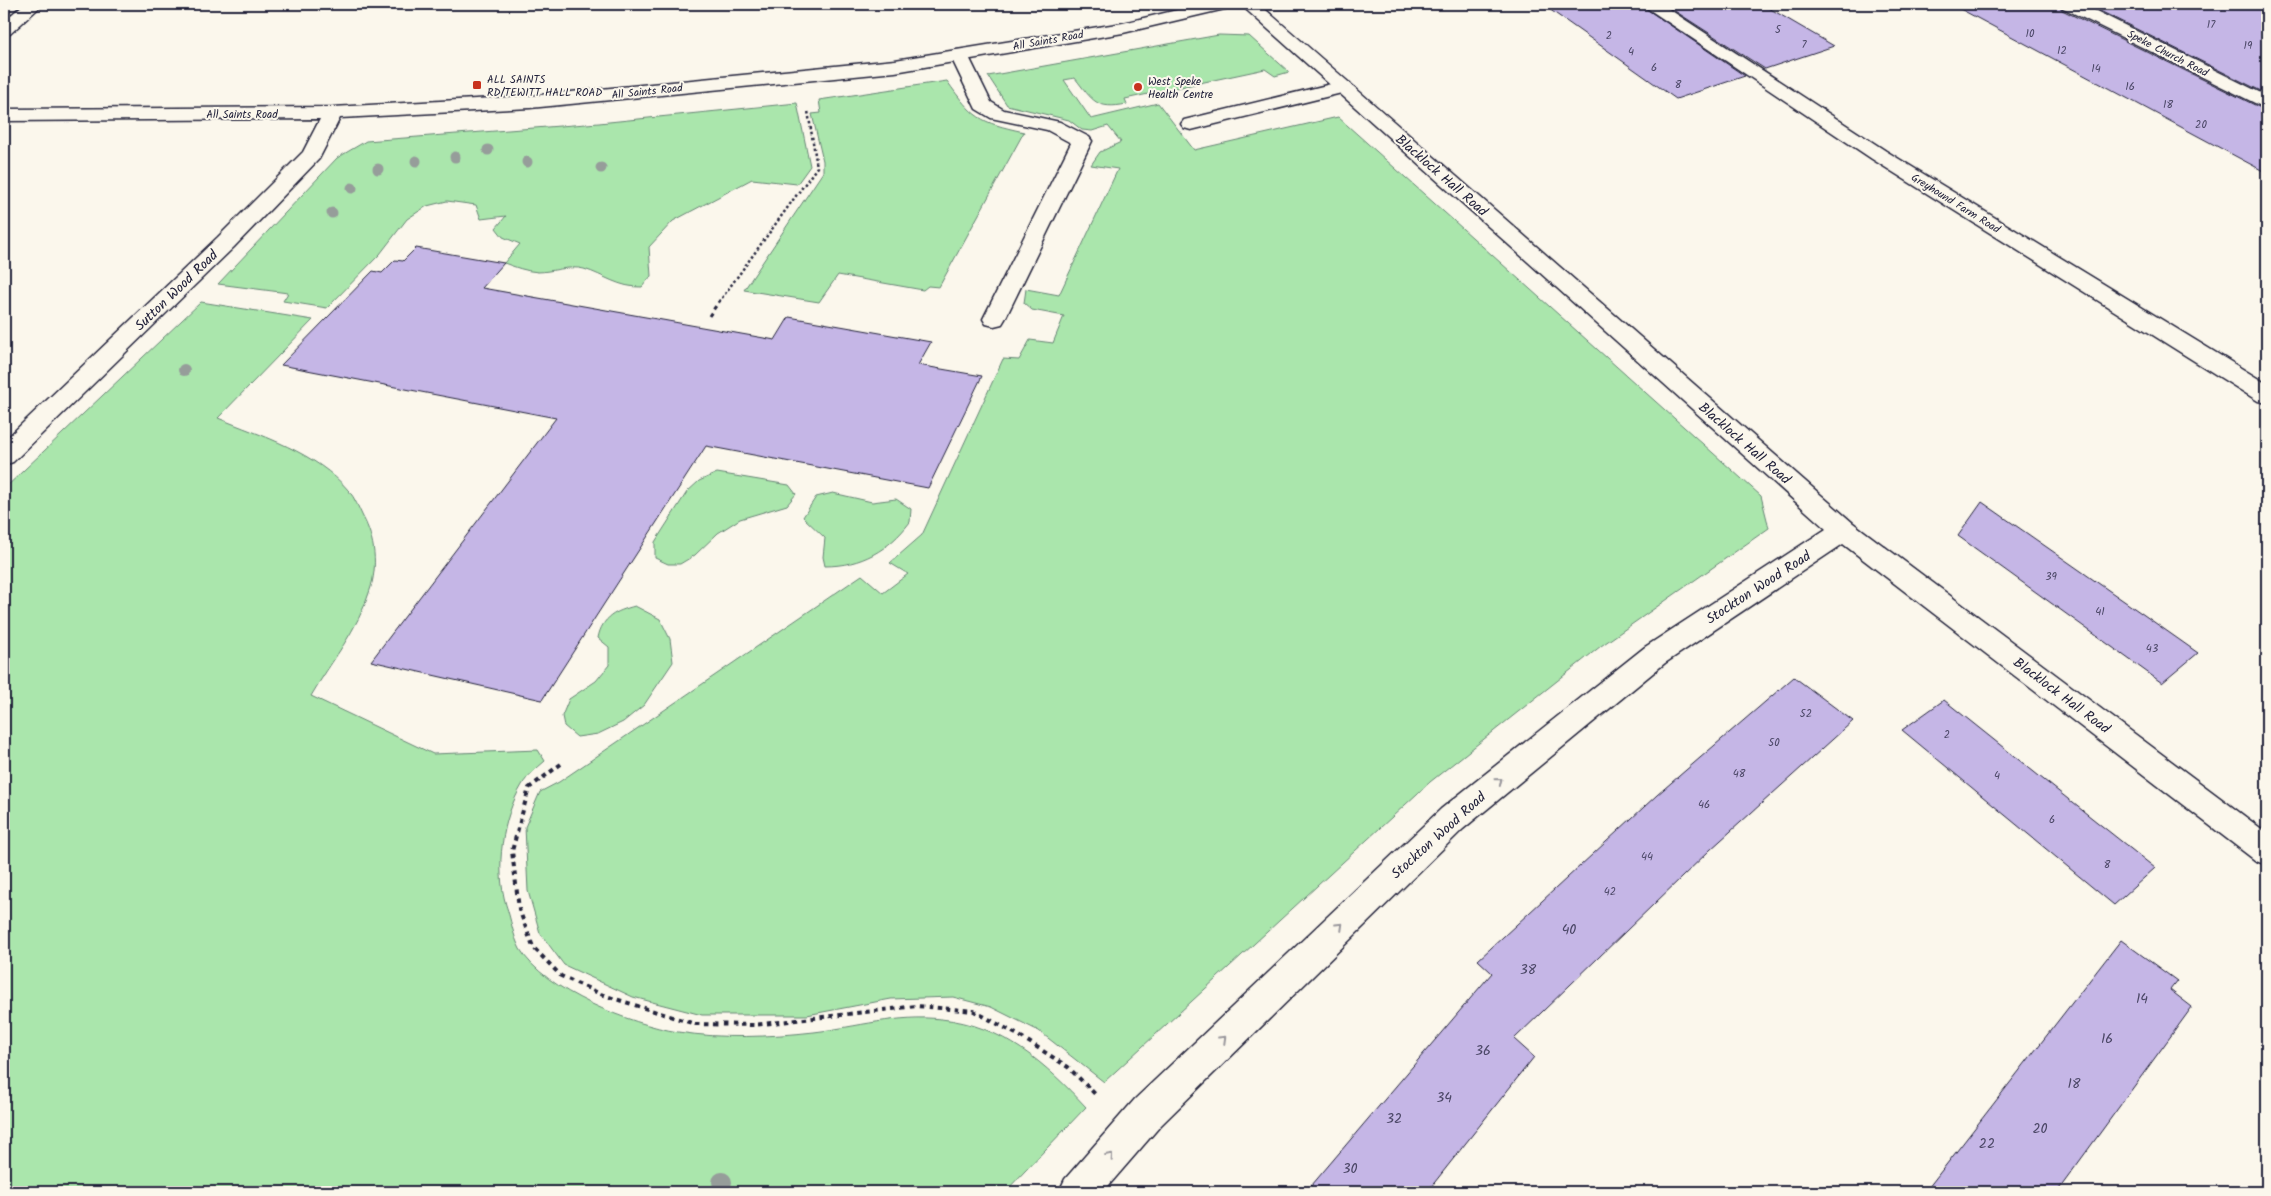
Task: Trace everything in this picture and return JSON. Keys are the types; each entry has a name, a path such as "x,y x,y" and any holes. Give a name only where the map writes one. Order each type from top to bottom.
{"street":[{"path":"4,30 34,4"},
{"name":"All Saints Road","path":"4,115 332,113 530,102 895,66 1123,28 1223,4"},
{"name":"Blacklock Hall Road","path":"1248,4 1844,530 2267,851"},
{"name":"Greyhound Farm Road","path":"1650,4 1879,155 2267,395"},
{"name":"Speke Church Road","path":"2070,4 2267,103"},
{"path":"959,55 983,106 998,114 1053,126 1082,141 994,319"},
{"path":"1191,124 1343,87"},
{"name":"Sutton Wood Road","path":"4,456 226,242 312,155 332,113"},
{"name":"Stockton Wood Road","path":"1078,1192 1148,1112 1452,819 1655,655 1844,530"}],"path":[{"path":"709,316 817,167 803,75"},
{"path":"562,764 529,788 512,851 519,909 533,948 561,976 603,995 695,1024 754,1025 917,1006 974,1011 1018,1035 1068,1067 1132,1130"}],"green space":[{"path":"1219,35 1249,36 1289,72 1275,76 1265,69 1125,99 1127,104 1117,106 1108,106 1096,102 1086,93 1075,78 1064,80 1091,119 1158,103 1194,150 1338,117 1761,496 1769,528 1601,646 1430,782 1104,1082 1039,1031 991,1007 953,997 891,999 807,1015 702,1015 633,997 564,965 540,933 528,891 525,827 540,792 559,782 862,575 883,593 908,574 890,563 922,535 1003,359 1019,360 1030,340 1053,343 1064,316 1032,310 1024,303 1026,289 1059,295 1118,169 1091,165 1100,152 1121,142 1108,126 1092,131 1082,130 1069,120 1007,105 988,76"},
{"path":"947,81 964,104 979,117 997,125 1024,132 939,287 928,286 923,290 838,275 819,302 744,290 823,172 823,161 812,114 821,113 819,100"},
{"path":"797,103 810,166 797,184 752,179 673,221 649,247 651,276 642,287 619,283 584,269 567,268 538,272 524,270 504,263 520,244 503,237 496,228 506,216 481,219 476,205 447,201 427,206 407,219 380,254 327,308 283,301 288,293 218,284 337,158 366,141 599,123"},
{"path":"201,302 313,320 218,418 288,447 321,466 336,477 351,494 367,525 374,553 374,572 370,590 359,619 311,696 433,754 538,750 545,761 527,778 515,798 505,828 501,859 503,891 514,933 520,949 532,964 548,979 590,1003 637,1022 678,1032 729,1036 780,1035 909,1018 925,1018 963,1023 984,1029 1004,1038 1039,1062 1086,1107 1005,1192 4,1192 4,489"},
{"path":"717,473 789,485 796,494 787,505 740,519 718,533 695,555 680,564 668,564 655,558 655,542 687,492 699,481"},
{"path":"833,493 872,502 896,499 911,509 910,522 893,541 873,554 851,563 825,566 823,557 825,538 803,517 816,497"},
{"path":"635,606 660,619 670,639 673,662 644,705 623,722 598,734 577,737 564,726 562,716 569,699 596,681 609,665 609,647 598,638 606,620 622,610"}],"building":[{"path":"1542,4 1639,4 1745,76 1676,99"},
{"path":"1664,4 1762,4 1834,46 1765,69"},
{"path":"1951,4 2058,4 2062,10 2267,111 2267,173"},
{"path":"2086,4 2267,4 2267,94"},
{"path":"416,248 504,263 482,288 775,340 789,317 931,342 918,365 982,376 928,488 706,446 542,700 371,661 556,418 281,365 373,271 382,273 395,260 403,261"},
{"path":"1982,502 2198,653 2162,683 1958,536"},
{"path":"1794,677 1853,721 1710,850 1514,1039 1534,1057 1427,1192 1306,1192 1492,973 1478,960 1657,795"},
{"path":"1944,700 2155,868 2114,905 1902,730"},
{"path":"2121,940 2177,981 2170,990 2192,1007 2057,1192 1925,1192"}],"place":[{"name":"ALL SAINTS RD/TEWITT HALL ROAD","path":"477,85"},
{"name":"West Speke Health Centre","path":"1138,87"}]}
